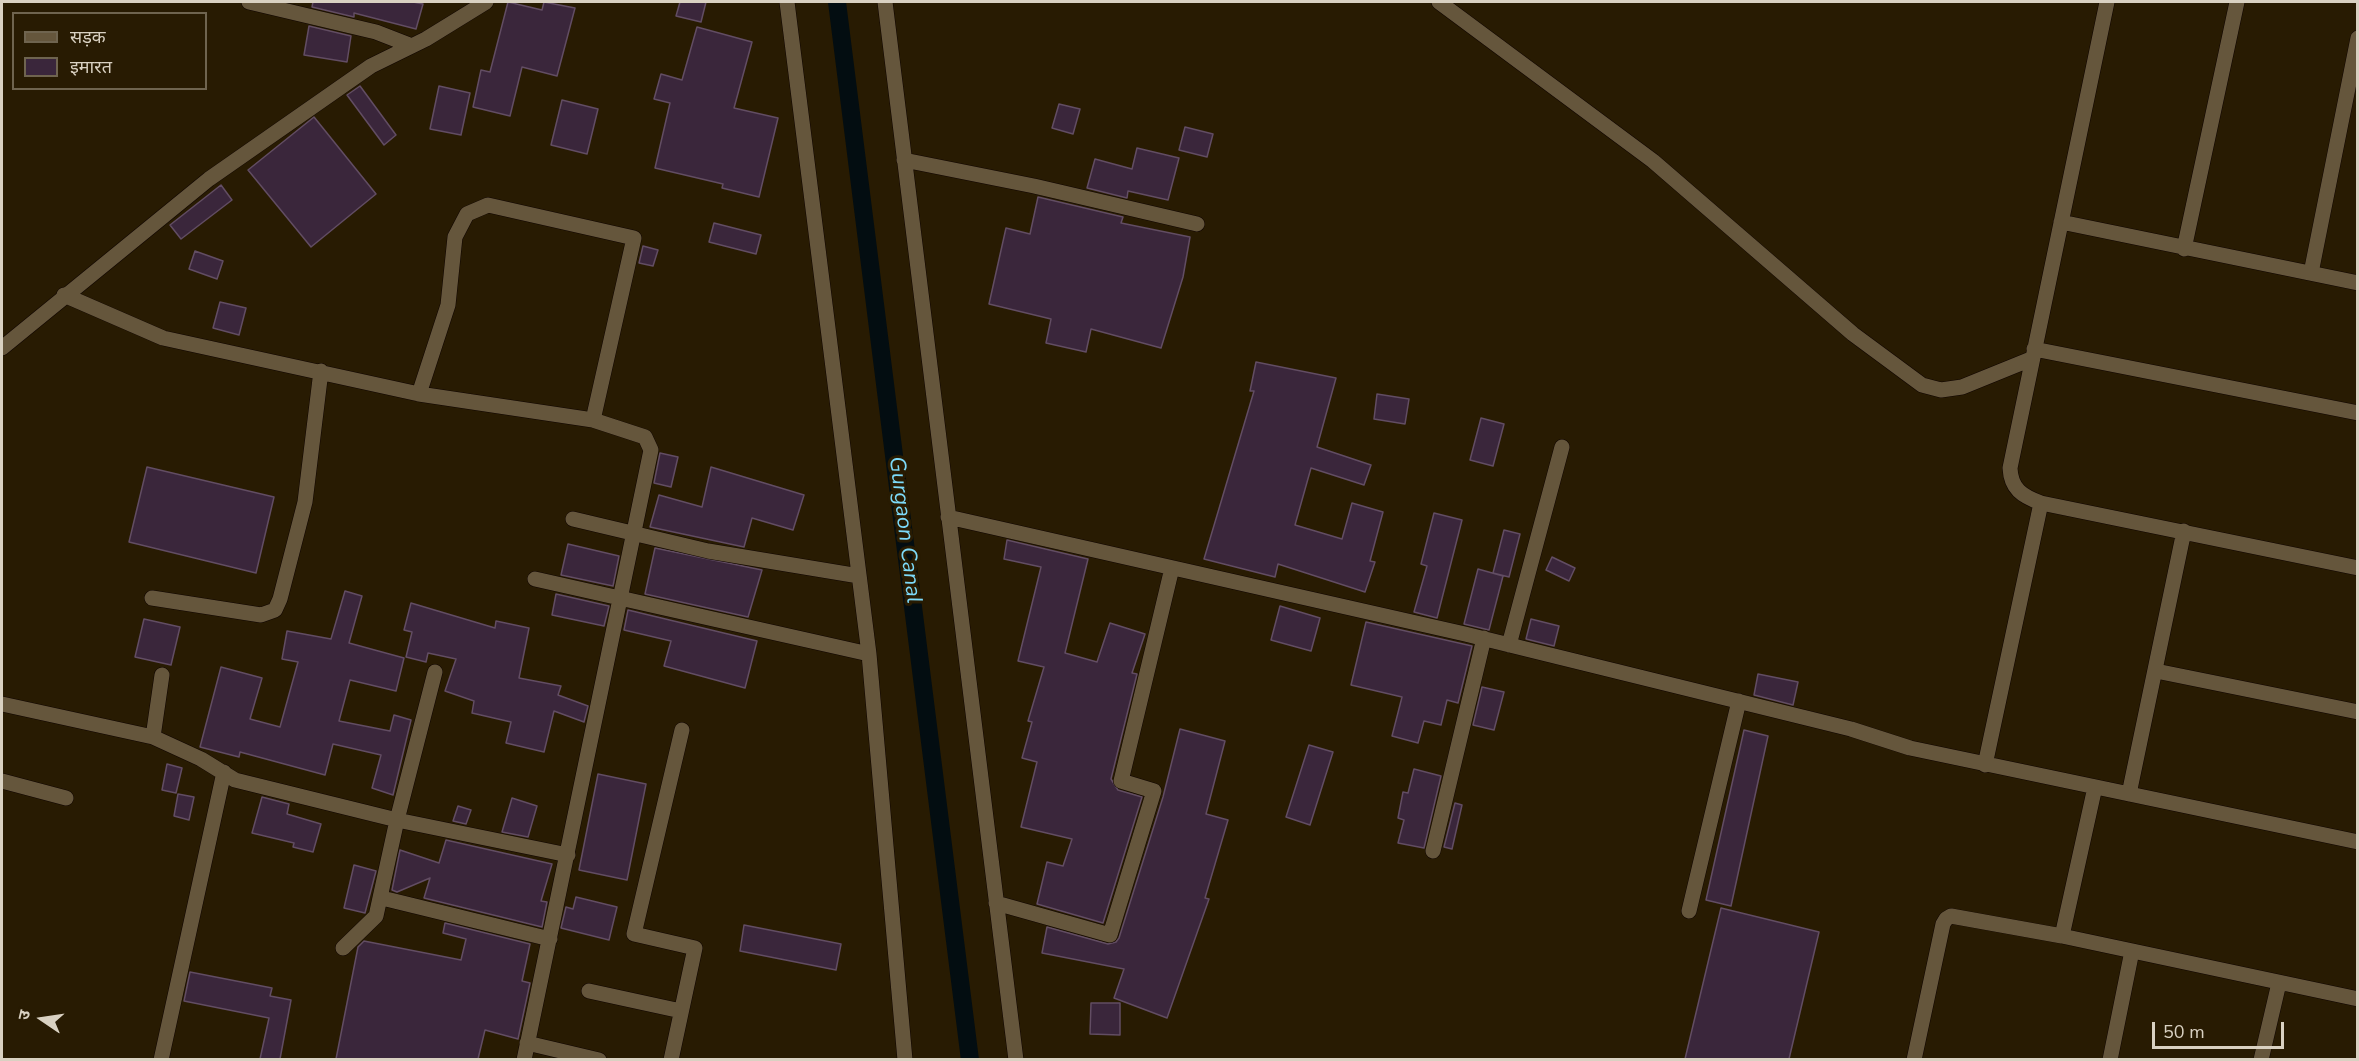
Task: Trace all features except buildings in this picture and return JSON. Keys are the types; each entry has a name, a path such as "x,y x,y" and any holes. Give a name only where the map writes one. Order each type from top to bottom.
{"street":[{"path":"249,2 299,7 412,46"},
{"path":"2,348 208,179 371,66 412,46 486,2"},
{"path":"787,2 869,654 905,1059"},
{"path":"885,2 1016,1059"},
{"path":"1439,2 1644,154 1853,334 1922,385 1941,390 1962,387 2032,354 2358,413"},
{"path":"2107,2 2032,354 2010,468 2011,477 2022,495 2041,503 2358,568"},
{"path":"2184,249 2237,2"},
{"path":"2311,273 2358,38"},
{"path":"904,160 1034,186 1197,224"},
{"path":"419,393 448,305 455,237 467,214 488,205 634,238 593,420"},
{"path":"2061,222 2358,283"},
{"path":"64,295 163,338 419,393 593,420 645,436 651,450 524,1059"},
{"path":"152,598 261,615 275,610 280,599 305,502 321,371"},
{"path":"1509,645 1562,447"},
{"path":"1984,765 2041,503"},
{"path":"948,517 1484,638 1869,734 1910,748 2358,842"},
{"path":"573,519 708,551 859,576"},
{"path":"2129,794 2184,531"},
{"path":"996,903 1110,935 1155,791 1121,781 1172,568"},
{"path":"535,579 869,654"},
{"path":"1433,851 1484,638"},
{"path":"2156,671 2358,712"},
{"path":"343,948 376,916 382,898 397,820 435,672"},
{"path":"153,737 162,675"},
{"path":"1689,911 1739,701"},
{"path":"2,704 153,737 201,759 235,780 397,820 568,855"},
{"path":"671,1059 694,948 634,934 682,730"},
{"path":"161,1059 224,772"},
{"path":"2,781 66,798"},
{"path":"2062,936 2095,787"},
{"path":"382,898 550,939"},
{"path":"1914,1059 1946,919 1956,916 2062,936 2358,999"},
{"path":"2110,1059 2132,951"},
{"path":"2261,1059 2279,983"},
{"path":"589,991 681,1011"},
{"path":"527,1043 598,1059"}],"waterway":[{"name":"Gurgaon Canal","path":"837,2 970,1060"}]}
